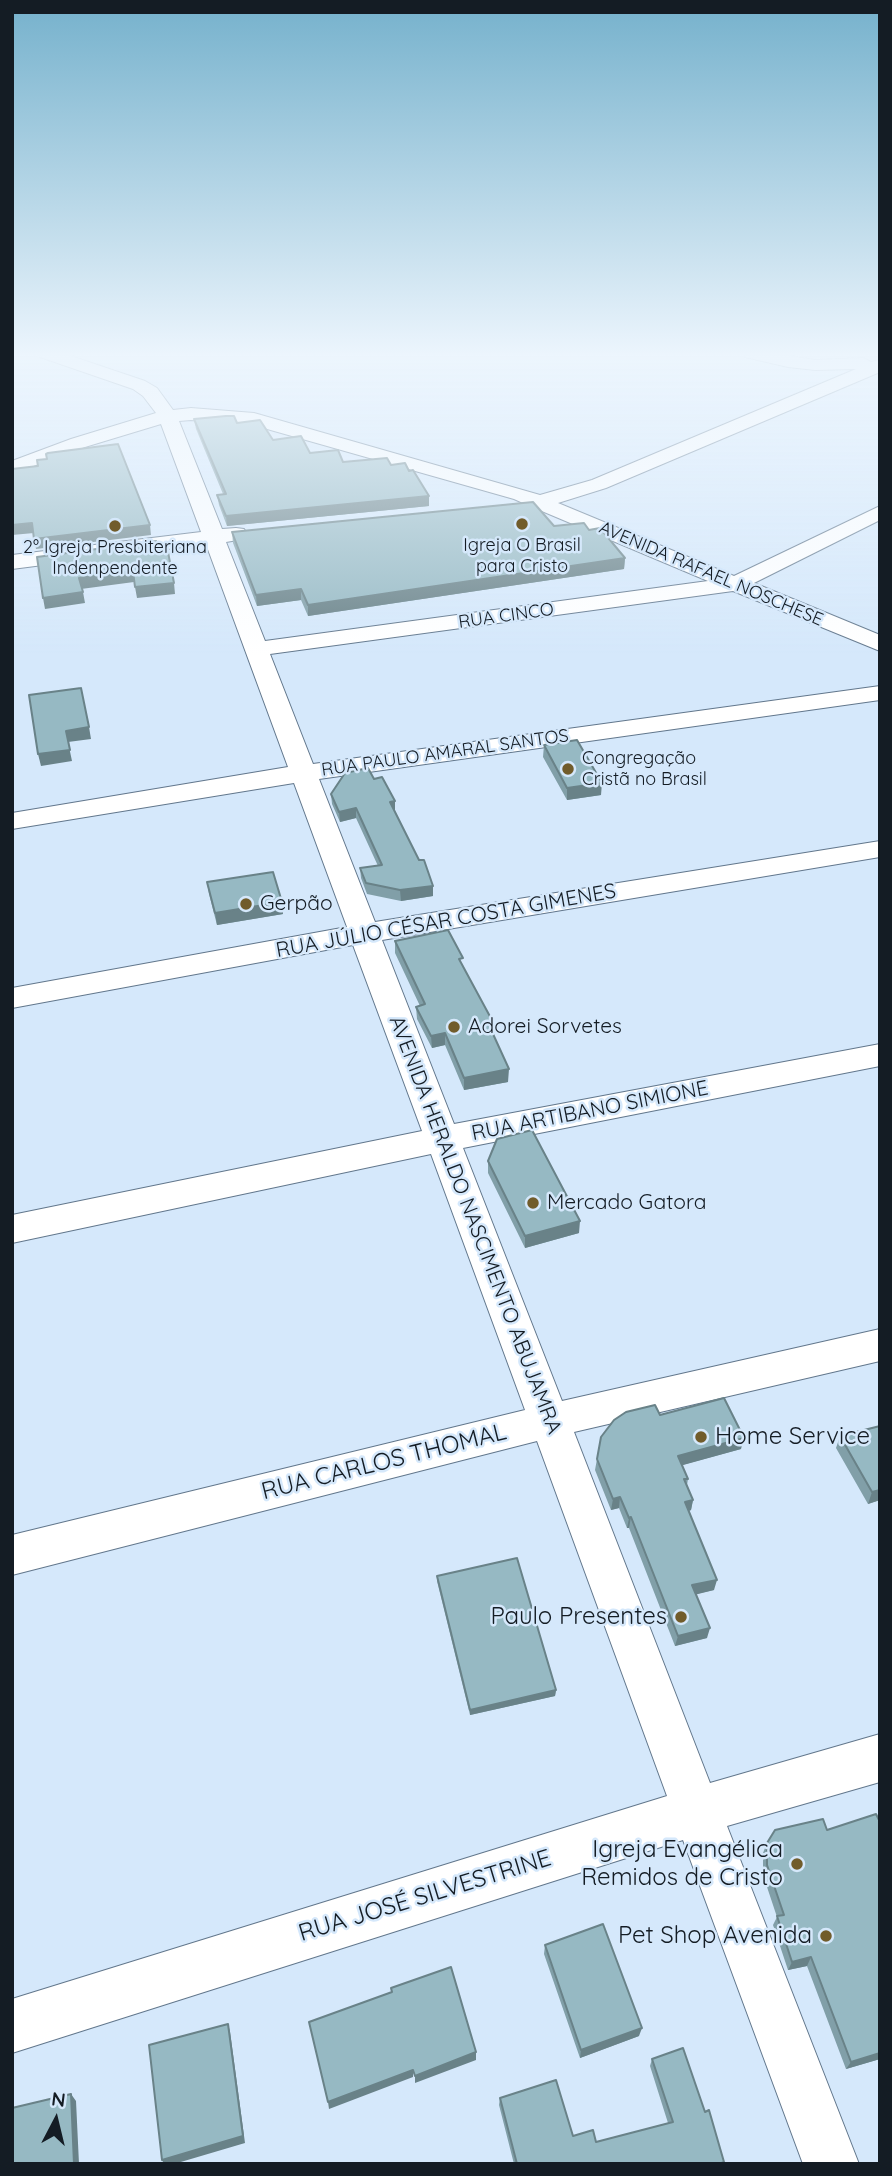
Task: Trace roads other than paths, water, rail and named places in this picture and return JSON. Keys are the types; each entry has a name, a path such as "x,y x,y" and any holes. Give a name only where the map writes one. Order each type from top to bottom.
{"street":[{"name":"AVENIDA RAFAEL NOSCHESE","path":"12,468 48,455"},
{"name":"AVENIDA HERALDO NASCIMENTO ABUJAMRA","path":"182,455 831,2164"},
{"name":"AVENIDA RAFAEL NOSCHESE","path":"379,455 551,501 744,580 880,644"},
{"path":"487,509 551,501 668,455"},
{"path":"744,580 880,512"},
{"path":"12,562 254,532"},
{"name":"AVENIDA RAFAEL NOSCHESE","path":"744,580 880,625"},
{"name":"RUA CINCO","path":"256,649 744,580"},
{"name":"RUA PAULO AMARAL SANTOS","path":"12,821 303,773 880,693"},
{"name":"RUA JÚLIO CÉSAR COSTA GIMENES","path":"12,998 364,933 880,849"},
{"name":"RUA ARTIBANO SIMIONE","path":"12,1229 442,1139 880,1055"},
{"name":"RUA CARLOS THOMAL","path":"12,1555 549,1421 880,1345"},
{"name":"RUA JOSÉ SILVESTRINE","path":"12,2026 697,1811 880,1758"}],"place":[{"name":"Igreja O Brasil para Cristo","path":"522,524"},
{"name":"2° Igreja Presbiteriana Indenpendente","path":"115,526"},
{"name":"Congregação Cristã no Brasil","path":"568,769"},
{"name":"Gerpão","path":"246,904"},
{"name":"Adorei Sorvetes","path":"454,1027"},
{"name":"Mercado Gatora","path":"533,1203"},
{"name":"Home Service","path":"701,1437"},
{"name":"Paulo Presentes","path":"681,1617"},
{"name":"Igreja Evangélica Remidos de Cristo","path":"797,1864"},
{"name":"Pet Shop Avenida","path":"826,1936"}]}
